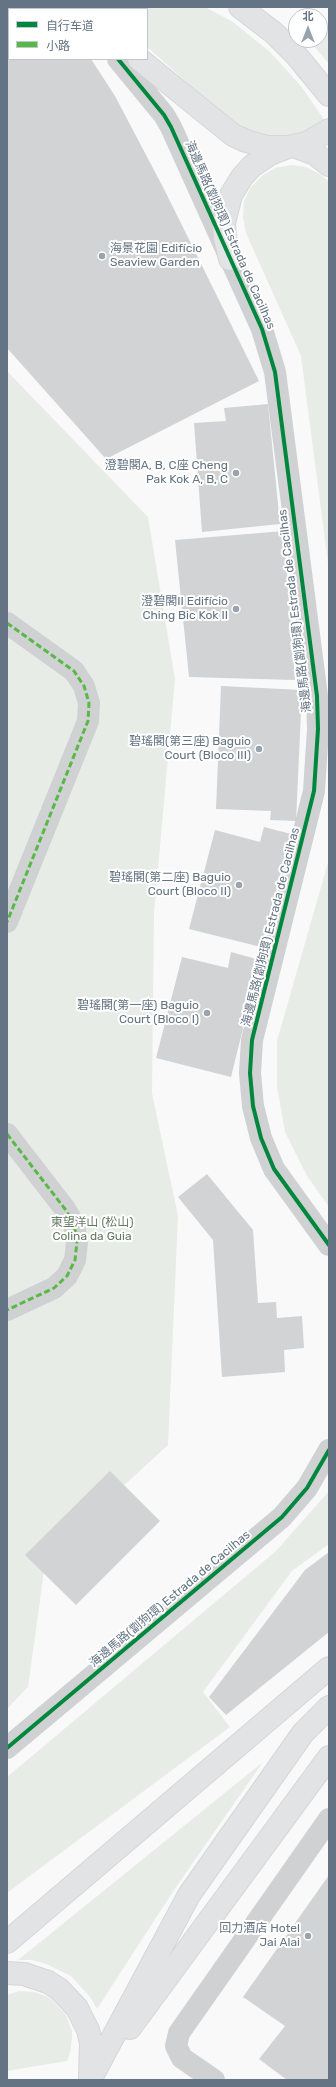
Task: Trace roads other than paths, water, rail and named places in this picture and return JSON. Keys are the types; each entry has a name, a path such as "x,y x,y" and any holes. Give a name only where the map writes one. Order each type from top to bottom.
{"main road":[{"path":"240,7 274,33 296,55 329,95"},
{"path":"140,60 239,138 267,147 291,147 309,151 329,165"},
{"path":"230,259 225,238 224,223 231,196 242,177 252,166 270,154 313,140 329,130"},
{"path":"7,1942 329,1668"},
{"path":"90,2080 189,1895 303,1733 329,1708"},
{"path":"90,2080 140,2016 329,1757"},
{"path":"7,1973 24,1974 48,1982 59,1989 77,2008 88,2030 91,2043 90,2080"}],"street":[{"name":"海邊馬路(劏狗環) Estrada de Cacilhas","path":"119,60 164,115 171,127 262,329 275,372 318,709 314,791 252,1040 250,1073 253,1106 261,1138 274,1169 329,1245"},
{"path":"7,623 74,671 84,686 89,703 88,721 7,922"},
{"path":"7,1134 65,1209 74,1224 77,1242 75,1260 62,1280 54,1288 7,1310"},
{"name":"海邊馬路(劏狗環) Estrada de Cacilhas","path":"7,1748 282,1517 307,1488 329,1450"},
{"path":"214,2080 182,2058 176,2046 179,2033 329,1819"}],"place":[{"name":"海景花園 Edifício Seaview Garden","path":"102,256"},
{"name":"澄碧閣A, B, C座 Cheng Pak Kok A, B, C","path":"236,473"},
{"name":"澄碧閣II Edifício Ching Bic Kok II","path":"236,609"},
{"name":"碧瑤閣(第三座) Baguio Court (Bloco III)","path":"259,749"},
{"name":"碧瑤閣(第二座) Baguio Court (Bloco II)","path":"239,885"},
{"name":"碧瑤閣(第一座) Baguio Court (Bloco I)","path":"207,1013"},
{"name":"回力酒店 Hotel Jai Alai","path":"308,1936"}],"park label":[{"name":"東望洋山 (松山) Colina da Guia","path":"92,1230"}]}
